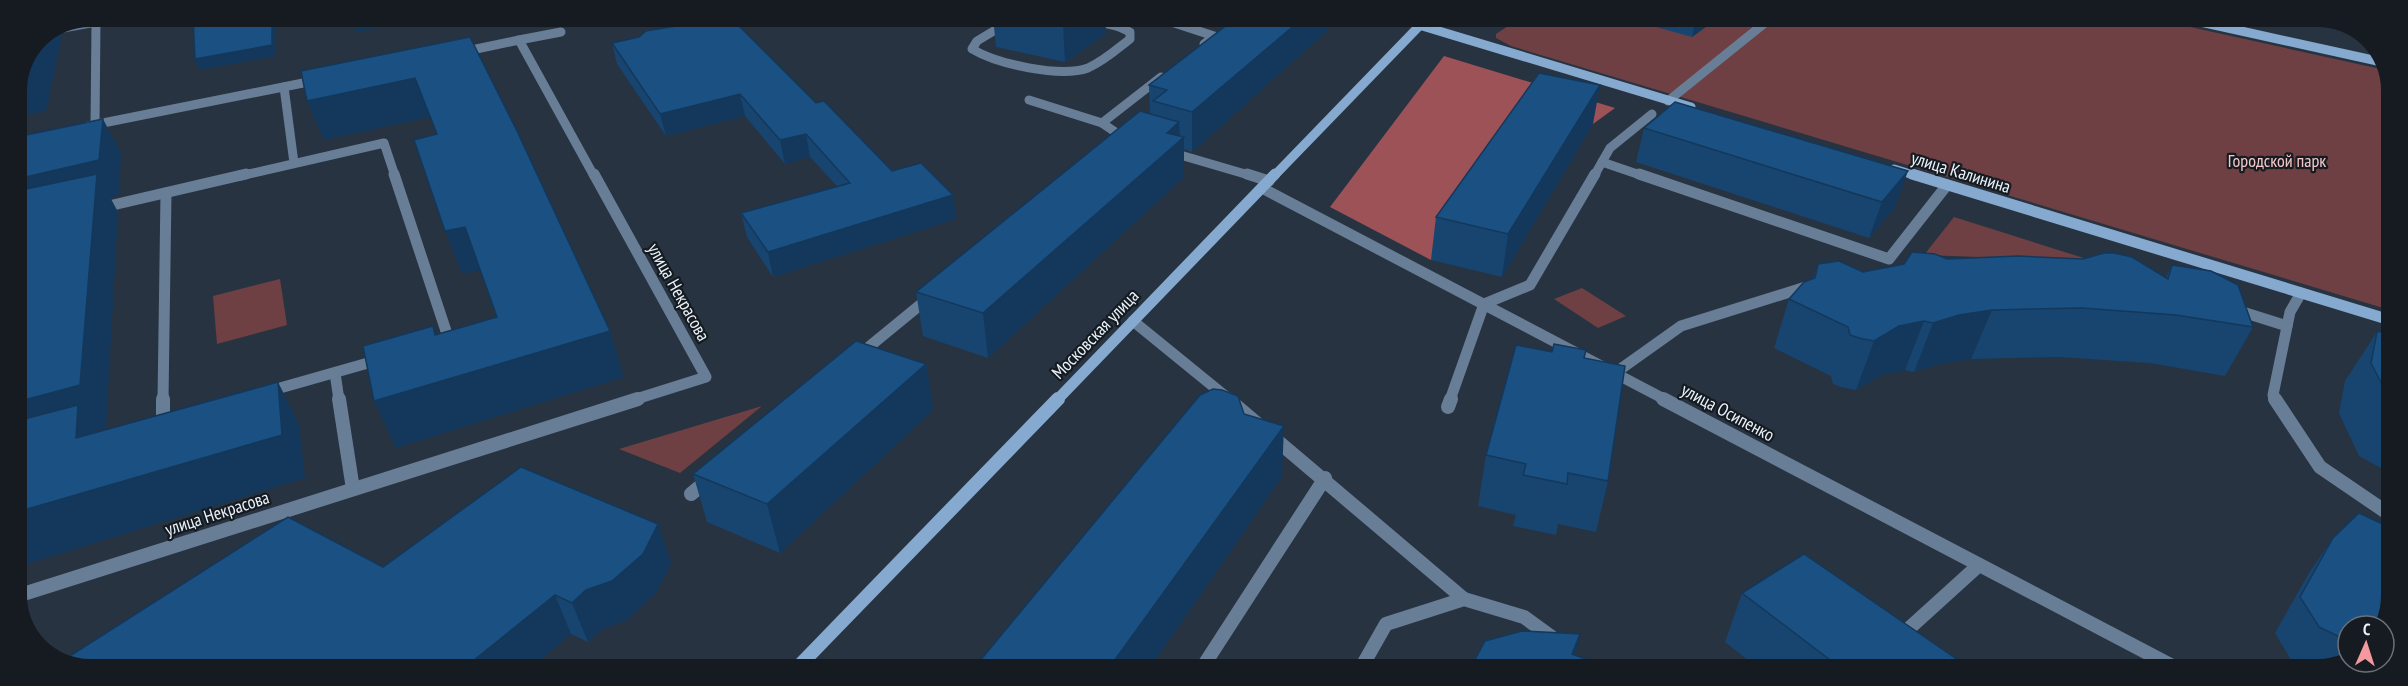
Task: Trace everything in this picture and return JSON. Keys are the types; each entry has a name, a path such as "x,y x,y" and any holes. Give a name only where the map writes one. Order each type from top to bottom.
{"street":[{"path":"95,125 96,27"},
{"path":"1001,27 977,41 972,49 982,55 1052,71 1074,73 1089,68 1130,39 1130,32 1119,27"},
{"path":"1186,27 1214,36 1195,51"},
{"name":"Московская улица","path":"806,659 1417,27"},
{"path":"1441,27 1697,110"},
{"path":"1668,101 1760,27"},
{"path":"2223,27 2373,60"},
{"path":"448,54 561,32"},
{"name":"улица Некрасова","path":"27,593 706,377 519,40"},
{"path":"1101,123 1167,73"},
{"path":"72,129 331,78"},
{"path":"284,87 294,163"},
{"path":"1029,100 1101,123 1122,142"},
{"path":"1448,407 1484,304 1530,285 1610,148 1652,114"},
{"path":"86,211 384,143 449,340 428,346"},
{"name":"улица Осипенко","path":"1155,148 1265,184 1484,304 2159,659"},
{"path":"1602,162 1889,259 1947,185"},
{"name":"улица Калинина","path":"1881,165 2381,317"},
{"path":"166,193 157,423 179,417"},
{"path":"1615,373 1681,326 1810,285 1821,284"},
{"path":"846,365 938,290"},
{"path":"2301,293 2290,312 2273,395 2320,467 2381,508"},
{"path":"2221,306 2287,326"},
{"path":"1132,321 1325,478 1464,599 1524,617 1568,649"},
{"path":"257,395 397,355"},
{"path":"335,373 353,489"},
{"path":"691,494 718,471"},
{"path":"1208,659 1325,478"},
{"path":"1921,645 1899,630 1979,565"},
{"path":"1366,659 1386,624 1464,599"}],"green space":[{"name":"Городской парк","path":"1506,27 2190,27 2377,68 2381,86 2381,307 1511,46 1496,38 1496,34"},
{"path":"1954,217 2093,261 1924,255"},
{"path":"280,279 287,325 217,344 213,296"},
{"path":"1582,288 1626,316 1598,328 1554,299"},
{"path":"762,406 680,473 619,449"}],"shaded area":[{"path":"1444,56 1615,108 1593,124 1533,112 1431,260 1330,207"}],"building":[{"path":"193,27 272,27 272,45 195,59"},
{"path":"670,27 740,27 816,103 824,101 892,171 921,163 953,195 768,252 741,213 850,183 806,134 780,140 740,94 660,114 612,43 639,37 646,31"},
{"path":"1224,27 1292,27 1192,112 1153,101 1167,90 1149,85"},
{"path":"470,37 517,131 610,331 374,401 363,346 433,326 435,335 497,317 465,227 445,231 414,140 437,134 415,78 307,101 301,71"},
{"path":"1539,73 1600,85 1508,234 1436,217"},
{"path":"1675,102 1908,171 1882,202 1644,128"},
{"path":"1140,111 1179,122 1167,133 1184,137 983,313 916,292"},
{"path":"103,119 99,160 27,177 27,135"},
{"path":"97,174 80,385 27,399 27,189"},
{"path":"1912,252 1935,254 1947,259 2018,256 2083,259 2104,253 2114,253 2132,257 2168,279 2172,265 2211,271 2238,285 2253,327 2176,315 2082,308 1992,310 1959,315 1933,323 1924,321 1899,326 1874,341 1850,335 1848,327 1789,299 1804,282 1815,278 1818,264 1839,261 1863,272 1904,264"},
{"path":"2381,331 2381,382 2371,363 2377,332"},
{"path":"856,341 926,364 767,504 693,474"},
{"path":"1554,344 1586,350 1584,358 1625,366 1608,481 1568,473 1567,484 1523,475 1526,464 1486,455 1516,345 1552,352"},
{"path":"278,382 282,435 27,509 27,418 78,405 76,438"},
{"path":"1213,389 1222,390 1238,396 1244,414 1284,426 1116,659 981,659 1200,395"},
{"path":"521,467 658,524 643,554 612,581 586,590 572,603 555,595 475,659 90,659 71,656 288,517 383,567"},
{"path":"2359,513 2381,523 2381,596 2378,614 2336,614 2336,635 2319,627 2300,597 2333,538"},
{"path":"1804,554 1956,659 1829,659 1742,593"},
{"path":"1522,631 1580,634 1572,654 1586,659 1475,659 1485,641"}]}
